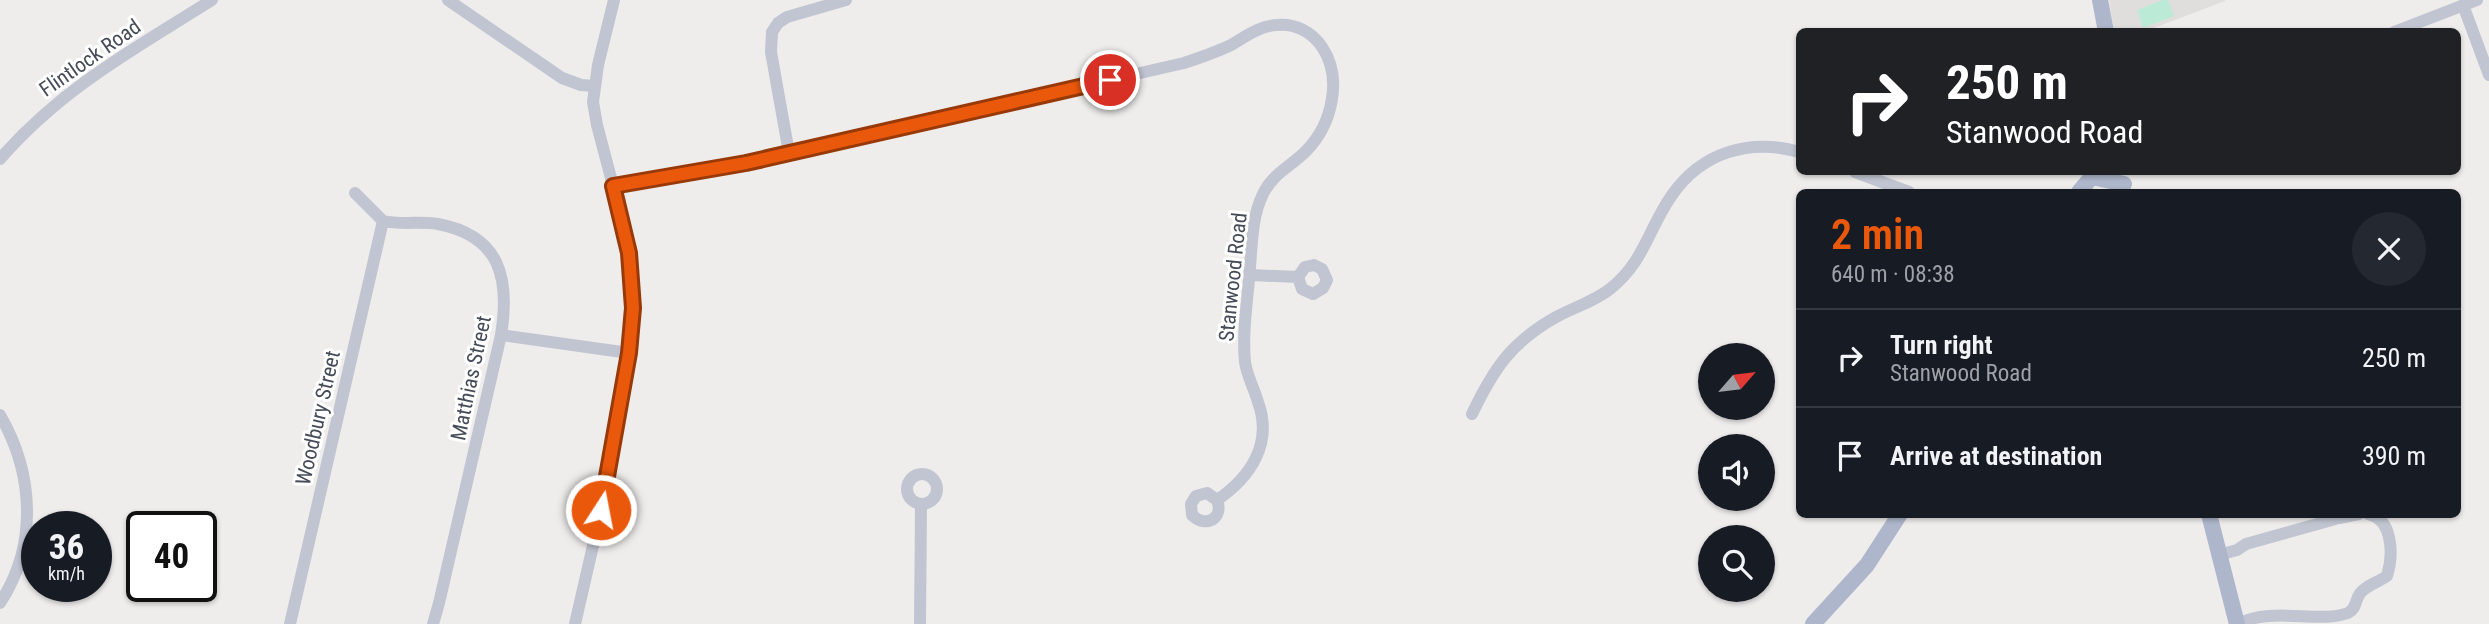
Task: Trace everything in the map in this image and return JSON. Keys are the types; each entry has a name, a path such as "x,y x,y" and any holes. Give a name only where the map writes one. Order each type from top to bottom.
{"main road":[{"path":"2100,0 2105,28"},
{"path":"2082,189 2093,175"},
{"path":"2097,175 2124,183"},
{"path":"1813,624 1860,573 1897,518"},
{"path":"2209,518 2238,624"}],"street":[{"name":"Flintlock Road","path":"0,159 75,87 212,0"},
{"path":"448,0 562,78 581,85 594,86"},
{"path":"575,624 606,489 629,353 633,308 632,273 626,235 593,102 594,86 614,0"},
{"path":"789,153 771,52 772,32 778,23 787,17 846,0"},
{"path":"2405,28 2477,0"},
{"path":"2463,5 2489,75"},
{"name":"Stanwood Road","path":"613,186 687,175 1184,63 1227,47 1262,28 1275,25 1297,27 1315,39 1328,58 1332,83 1330,109 1314,142 1274,177 1264,192 1255,221 1245,359 1261,411 1262,445 1248,473 1217,500"},
{"path":"1472,415 1501,361 1522,339 1556,317 1602,294 1632,267 1671,196 1691,173 1716,157 1745,147 1776,146 1796,151"},
{"path":"1863,175 1901,189"},
{"path":"355,193 383,222"},
{"name":"Matthias Street","path":"383,222 436,224 452,228 484,247 497,263 504,281 502,335 433,624"},
{"name":"Woodbury Street","path":"290,624 383,222"},
{"path":"1250,275 1298,277"},
{"path":"502,335 629,353"},
{"path":"0,415 19,455 26,479 28,504 22,552 14,576 0,603"},
{"path":"920,624 921,505"},
{"path":"2219,555 2237,550 2246,544 2339,518"},
{"path":"2238,624 2268,616 2331,617 2348,613 2363,590 2387,576 2390,566 2392,549 2386,530 2375,518"}],"shaded area":[{"path":"2109,0 2225,0 2154,28 2113,28"}],"green space":[{"path":"2168,0 2174,16 2143,28 2137,10"}],"route":[{"path":"601,510 629,353 633,308 629,253 613,186 746,163 1110,80"}]}
